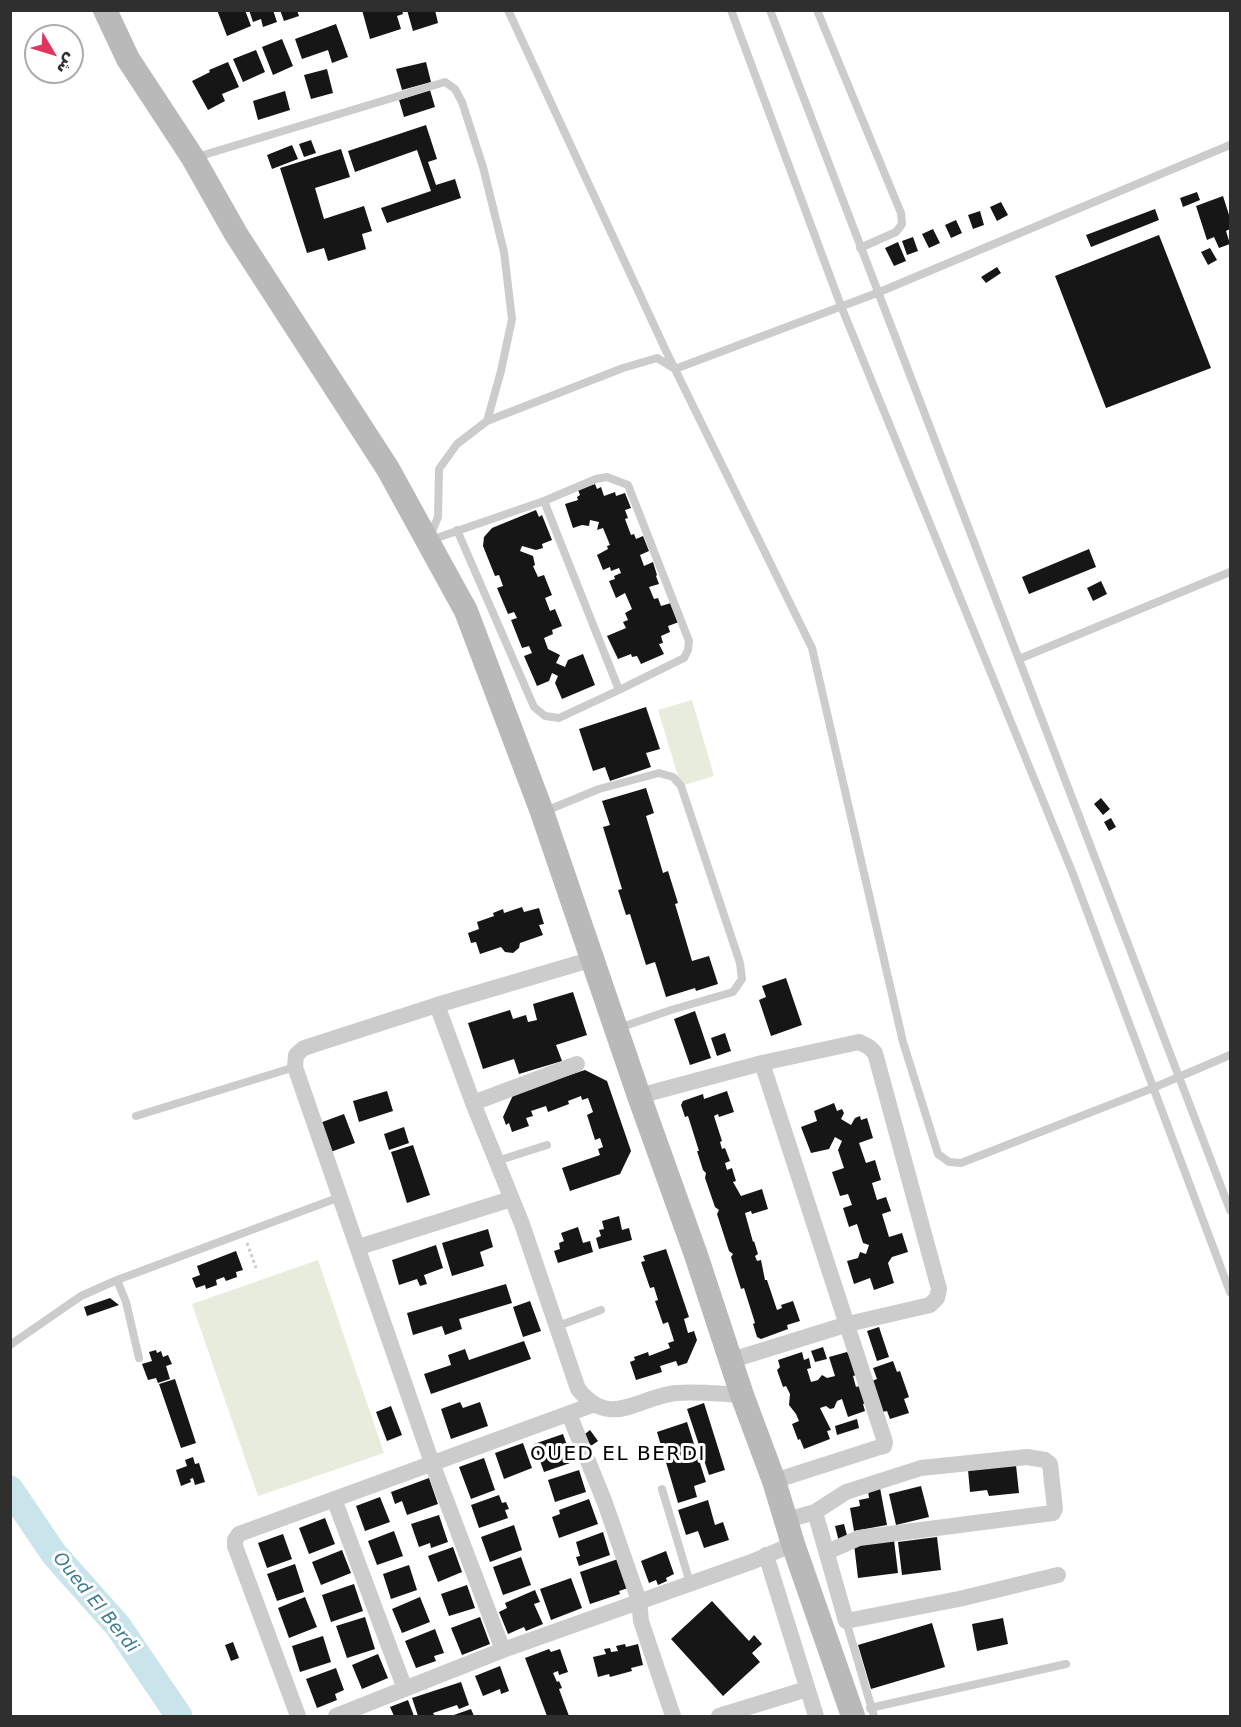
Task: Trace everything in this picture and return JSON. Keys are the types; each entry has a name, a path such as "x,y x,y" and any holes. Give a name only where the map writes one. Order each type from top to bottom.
{"main road":[{"path":"105,10 128,59 193,158 236,234 388,469 466,611 542,812 794,1544 866,1714"}],"street":[{"path":"504,1650 432,1463 295,1067 296,1055 304,1048 437,1005 593,959"},
{"path":"437,1005 511,1198 558,1326 578,1389 592,1405 605,1409 633,1407 674,1394 742,1395"},
{"path":"639,1096 762,1063 859,1042 875,1053 939,1289 937,1298 930,1305 848,1324 732,1360"},
{"path":"762,1063 885,1442 884,1446 774,1481"},
{"path":"473,1103 577,1064"},
{"path":"358,1247 511,1198"},
{"path":"298,1716 235,1546 235,1540 239,1534 592,1405"},
{"path":"569,1414 639,1601 641,1621 673,1716"},
{"path":"786,1520 815,1512 846,1492 921,1468 1027,1457 1044,1460 1050,1464 1055,1509 1053,1514 859,1538 827,1552"},
{"path":"334,1499 405,1689"},
{"path":"815,1512 846,1621 959,1599 1058,1575"},
{"path":"336,1716 378,1709 405,1689 504,1650 794,1544"},
{"path":"765,1555 816,1716"},
{"path":"719,1716 807,1689"}],"lane":[{"path":"508,10 675,369 812,648 903,1042 938,1154 949,1162 961,1163 1154,1088 1230,1055"},
{"path":"731,10 841,306 1072,874 1230,1292"},
{"path":"770,10 1230,1210"},
{"path":"817,10 901,213 902,224 896,232 860,248"},
{"path":"193,158 445,82 455,89 462,102 483,167 504,252 512,319 487,422"},
{"path":"675,369 877,293 1230,145"},
{"path":"428,541 438,517 439,469 457,444 487,422 623,368 657,358 675,369"},
{"path":"428,541 457,530 544,501 597,479 607,477 628,485 689,641 684,658 559,718 545,716 534,707 457,530"},
{"path":"544,501 619,690"},
{"path":"1019,659 1230,572"},
{"path":"542,812 599,789 659,773 673,777 681,786 740,963 742,979 733,992 616,1029"},
{"path":"136,1116 295,1067"},
{"path":"497,1161 547,1145"},
{"path":"10,1345 81,1296 117,1280 341,1197"},
{"path":"117,1280 126,1302 139,1358"},
{"path":"558,1326 601,1310"},
{"path":"662,1489 690,1583"},
{"path":"846,1621 866,1714 1065,1664"}],"path":[{"path":"243,1233 256,1268"}],"shaded area":[{"path":"692,700 714,776 681,786 658,710"},
{"path":"318,1260 384,1453 258,1496 192,1304"}],"building":[{"path":"217,10 245,10 251,26 227,36"},
{"path":"249,10 273,10 277,22 263,27 261,19 253,22"},
{"path":"280,10 297,10 299,16 284,21"},
{"path":"362,10 402,10 403,14 397,16 401,29 370,39"},
{"path":"407,10 435,10 438,23 413,31"},
{"path":"336,24 348,57 332,63 328,50 302,59 295,39"},
{"path":"282,39 293,66 273,75 262,47"},
{"path":"256,50 265,72 243,82 233,59"},
{"path":"228,62 239,87 222,94 225,101 208,110 192,81"},
{"path":"426,62 431,82 402,90 396,69"},
{"path":"327,69 333,93 311,99 304,75"},
{"path":"430,90 435,107 404,117 399,100"},
{"path":"285,91 290,110 258,120 253,101"},
{"path":"426,125 437,159 428,162 436,185 455,179 461,198 387,223 381,208 431,191 417,150 355,172 348,151"},
{"path":"311,140 316,153 304,157 299,144"},
{"path":"292,145 298,159 272,169 267,155"},
{"path":"341,149 350,177 315,188 324,219 364,206 372,231 362,234 366,249 328,261 324,248 307,253 280,168"},
{"path":"1197,192 1200,200 1183,207 1180,198"},
{"path":"1223,196 1230,218 1230,229 1226,231 1230,244 1219,248 1214,237 1207,240 1196,206"},
{"path":"1001,202 1008,215 997,221 990,207"},
{"path":"1155,209 1159,220 1091,247 1086,235"},
{"path":"980,211 984,225 973,229 968,215"},
{"path":"956,220 962,233 951,238 945,225"},
{"path":"933,229 940,243 929,248 922,234"},
{"path":"1159,235 1211,368 1106,408 1055,276"},
{"path":"913,237 918,251 907,255 902,241"},
{"path":"898,242 906,261 894,266 885,248"},
{"path":"1210,248 1217,260 1208,265 1201,252"},
{"path":"997,267 1001,273 986,283 981,277"},
{"path":"595,484 597,489 601,487 604,496 615,492 616,496 625,493 631,508 625,510 628,518 625,519 631,535 634,534 636,539 643,536 649,551 640,555 644,566 653,562 657,575 659,584 649,587 654,599 658,598 661,606 671,603 679,622 668,626 670,632 661,636 663,643 659,644 664,654 641,664 637,656 632,657 631,654 618,659 607,636 626,628 623,622 628,620 625,613 632,609 625,593 616,598 609,581 621,573 619,568 611,571 610,567 603,570 597,555 608,549 607,546 610,545 603,528 597,530 599,522 590,520 589,526 582,525 573,528 565,504 578,500 577,497 580,495 578,490"},
{"path":"536,510 539,517 542,515 552,540 542,544 543,548 536,550 522,546 520,551 533,556 535,565 533,566 538,577 544,575 552,595 545,598 550,611 555,609 562,626 552,630 553,634 544,638 548,649 560,655 556,663 565,667 568,660 583,654 595,685 562,699 555,683 558,676 552,673 549,681 537,686 524,656 532,653 529,646 522,648 511,620 517,618 514,612 508,614 497,588 503,586 499,575 495,576 483,546 484,537 492,528"},
{"path":"1089,549 1096,567 1029,594 1022,577"},
{"path":"1101,581 1107,594 1093,601 1087,588"},
{"path":"646,707 660,749 646,753 651,767 610,781 605,767 593,771 579,729"},
{"path":"646,788 654,813 646,816 663,873 668,871 692,961 709,956 718,984 666,997 655,962 646,965 630,914 626,915 618,890 622,889 603,827 610,825 602,801"},
{"path":"1101,798 1110,809 1103,815 1094,804"},
{"path":"1111,818 1116,827 1109,831 1104,822"},
{"path":"522,907 524,912 539,908 544,924 539,925 543,935 520,943 519,948 513,953 505,952 501,947 480,954 476,942 471,943 468,933 479,929 477,922 494,916 493,913 503,909 504,913"},
{"path":"786,978 802,1025 771,1036 759,1000 766,997 762,986"},
{"path":"573,992 587,1035 556,1045 562,1061 519,1074 514,1059 483,1069 468,1023 510,1010 513,1019 526,1015 528,1022 537,1020 533,1004"},
{"path":"695,1011 711,1058 690,1065 674,1019"},
{"path":"725,1033 731,1051 717,1056 711,1038"},
{"path":"585,1070 607,1081 631,1151 620,1174 570,1191 562,1168 600,1155 598,1149 603,1147 600,1138 595,1140 587,1115 593,1112 588,1098 582,1100 581,1096 568,1101 569,1104 548,1112 546,1106 531,1111 533,1116 526,1118 529,1126 512,1132 509,1123 506,1125 503,1117 514,1093"},
{"path":"387,1091 393,1111 359,1122 353,1101"},
{"path":"727,1091 734,1112 719,1117 718,1114 714,1116 722,1141 720,1142 722,1149 725,1148 730,1161 725,1163 727,1170 732,1168 736,1181 733,1182 741,1196 762,1189 768,1209 752,1214 751,1211 745,1213 758,1254 755,1256 757,1261 761,1260 765,1280 767,1280 777,1310 782,1308 781,1305 793,1301 800,1321 787,1325 788,1329 761,1339 757,1337 744,1288 741,1289 731,1257 733,1254 729,1251 717,1214 719,1210 715,1207 705,1178 706,1173 697,1151 699,1151 688,1116 685,1117 681,1105 683,1101 703,1094 704,1099"},
{"path":"834,1103 837,1111 842,1109 844,1113 841,1119 851,1125 855,1118 860,1116 861,1120 867,1118 873,1138 859,1143 866,1163 875,1160 881,1180 872,1183 877,1200 886,1197 891,1211 882,1214 889,1237 902,1233 908,1252 892,1257 888,1263 894,1283 874,1290 870,1278 854,1284 847,1261 858,1258 860,1252 866,1254 869,1245 863,1243 857,1224 849,1227 843,1208 852,1205 848,1194 840,1196 832,1172 844,1168 838,1150 842,1141 835,1137 829,1149 811,1153 801,1127 817,1121 814,1111"},
{"path":"344,1114 355,1143 328,1153 317,1124"},
{"path":"404,1127 409,1143 389,1150 384,1134"},
{"path":"413,1145 430,1195 407,1203 391,1152"},
{"path":"619,1216 622,1230 629,1228 632,1240 599,1249 596,1238 601,1236 599,1230 604,1229 602,1221"},
{"path":"578,1227 583,1243 590,1241 593,1252 558,1263 554,1251 560,1249 559,1243 564,1241 561,1233"},
{"path":"488,1229 493,1247 480,1252 484,1266 452,1276 442,1243"},
{"path":"436,1245 443,1268 424,1275 427,1284 420,1286 417,1279 399,1285 392,1260"},
{"path":"666,1249 689,1317 684,1319 688,1333 694,1331 697,1340 687,1363 678,1366 676,1361 660,1366 662,1372 636,1380 630,1362 635,1360 634,1357 648,1352 649,1356 670,1348 668,1343 674,1341 668,1322 663,1324 655,1301 658,1300 654,1287 650,1288 641,1262 645,1261 643,1256"},
{"path":"236,1251 243,1270 236,1272 237,1277 226,1281 224,1277 216,1280 217,1285 206,1289 205,1285 196,1288 192,1278 200,1275 197,1266"},
{"path":"506,1284 512,1303 459,1319 462,1329 445,1335 442,1326 413,1335 407,1313"},
{"path":"110,1298 119,1305 87,1316 84,1307"},
{"path":"530,1301 541,1331 523,1337 513,1307"},
{"path":"879,1327 889,1357 877,1361 867,1331"},
{"path":"524,1341 531,1359 431,1394 424,1374 451,1365 448,1355 465,1349 469,1360"},
{"path":"823,1347 827,1359 815,1362 811,1351"},
{"path":"156,1350 157,1353 161,1351 163,1357 168,1355 172,1364 166,1366 170,1379 158,1383 156,1378 148,1380 142,1364 152,1361 149,1352"},
{"path":"802,1352 804,1360 809,1358 811,1368 807,1369 811,1382 818,1380 822,1375 827,1378 835,1376 829,1357 847,1352 860,1374 853,1376 856,1387 863,1385 868,1402 863,1404 865,1411 848,1417 842,1399 837,1401 834,1408 830,1409 826,1406 820,1408 831,1430 827,1431 830,1439 804,1449 792,1424 799,1421 789,1405 790,1394 786,1386 783,1387 777,1370 780,1367 778,1360"},
{"path":"893,1361 897,1372 900,1371 909,1397 904,1399 909,1413 890,1419 887,1411 882,1412 872,1381 877,1379 873,1368"},
{"path":"175,1379 196,1443 181,1448 159,1384"},
{"path":"460,1402 463,1408 480,1402 488,1426 451,1439 441,1409"},
{"path":"704,1403 725,1470 709,1475 687,1409"},
{"path":"391,1406 402,1435 387,1441 376,1412"},
{"path":"857,1419 859,1428 837,1435 835,1426"},
{"path":"687,1422 706,1482 694,1486 697,1497 678,1503 657,1432"},
{"path":"590,1430 598,1441 588,1448 580,1438"},
{"path":"563,1434 573,1462 544,1472 534,1444"},
{"path":"523,1443 532,1468 504,1479 495,1453"},
{"path":"193,1457 195,1464 199,1463 205,1482 195,1485 193,1478 190,1479 191,1482 181,1486 176,1470 187,1466 185,1460"},
{"path":"484,1458 495,1490 471,1499 459,1467"},
{"path":"1016,1465 1019,1493 989,1496 987,1490 970,1492 968,1470"},
{"path":"579,1470 586,1492 555,1502 548,1480"},
{"path":"429,1478 438,1504 407,1515 402,1501 395,1504 391,1492"},
{"path":"921,1486 929,1517 896,1525 889,1494"},
{"path":"880,1488 887,1525 854,1531 850,1508 860,1506 859,1500 869,1498 868,1491"},
{"path":"499,1495 502,1503 506,1502 509,1509 505,1510 508,1518 479,1528 471,1505"},
{"path":"380,1497 390,1522 365,1531 356,1506"},
{"path":"589,1499 598,1524 559,1538 552,1517 560,1514 559,1510"},
{"path":"708,1500 715,1525 723,1522 729,1540 704,1548 698,1531 686,1535 678,1510"},
{"path":"439,1515 448,1542 431,1548 430,1543 419,1547 411,1524"},
{"path":"325,1518 335,1544 309,1554 299,1528"},
{"path":"844,1524 848,1539 839,1542 835,1526"},
{"path":"514,1525 522,1550 490,1562 481,1537"},
{"path":"394,1531 403,1556 377,1565 368,1541"},
{"path":"603,1532 610,1555 579,1566 576,1557 580,1556 576,1542"},
{"path":"283,1534 292,1559 267,1568 258,1543"},
{"path":"937,1537 941,1570 902,1575 898,1542"},
{"path":"894,1540 898,1573 858,1578 854,1544"},
{"path":"453,1547 462,1572 438,1582 428,1556"},
{"path":"342,1550 351,1573 321,1585 312,1562"},
{"path":"666,1551 674,1574 666,1578 667,1581 658,1585 656,1580 649,1583 641,1561"},
{"path":"521,1557 531,1585 503,1595 493,1567"},
{"path":"618,1559 628,1588 619,1591 620,1594 590,1604 580,1572"},
{"path":"295,1564 304,1592 277,1601 267,1574"},
{"path":"409,1565 417,1590 391,1599 383,1574"},
{"path":"571,1578 582,1608 551,1620 540,1589"},
{"path":"354,1584 363,1611 331,1622 322,1595"},
{"path":"467,1585 475,1608 449,1616 441,1594"},
{"path":"535,1590 540,1602 534,1604 543,1624 526,1631 524,1627 508,1634 499,1612 507,1608 505,1603"},
{"path":"305,1597 317,1627 289,1638 278,1608"},
{"path":"420,1597 430,1622 402,1633 392,1609"},
{"path":"712,1601 749,1641 754,1635 762,1644 752,1653 760,1662 723,1696 671,1639"},
{"path":"365,1617 375,1649 347,1658 336,1626"},
{"path":"480,1617 490,1644 462,1655 451,1628"},
{"path":"1003,1618 1008,1644 977,1651 972,1624"},
{"path":"932,1623 945,1667 871,1689 858,1645"},
{"path":"435,1629 444,1653 434,1656 436,1661 416,1668 405,1641"},
{"path":"323,1636 331,1662 300,1672 292,1646"},
{"path":"233,1642 239,1658 231,1661 225,1645"},
{"path":"625,1644 626,1647 638,1644 643,1665 631,1668 632,1671 610,1677 609,1674 598,1677 593,1657 606,1654 604,1649 610,1648 611,1652 618,1651 616,1646"},
{"path":"549,1649 551,1652 560,1649 568,1672 559,1675 558,1671 553,1673 562,1688 559,1689 569,1716 547,1716 525,1658"},
{"path":"378,1654 388,1678 362,1689 352,1665"},
{"path":"500,1666 509,1691 501,1694 500,1689 483,1696 475,1676"},
{"path":"336,1668 344,1690 335,1694 337,1700 317,1708 306,1679"},
{"path":"461,1682 469,1705 459,1709 457,1705 433,1713 435,1716 418,1716 412,1698"},
{"path":"408,1700 414,1716 394,1716 390,1707"},
{"path":"471,1709 474,1716 451,1716"}],"waterway":[{"name":"Oued El Berdi","path":"10,1489 54,1554 118,1626 179,1716"}],"district":[{"name":"OUED EL BERDI","path":"618,1455"}]}
